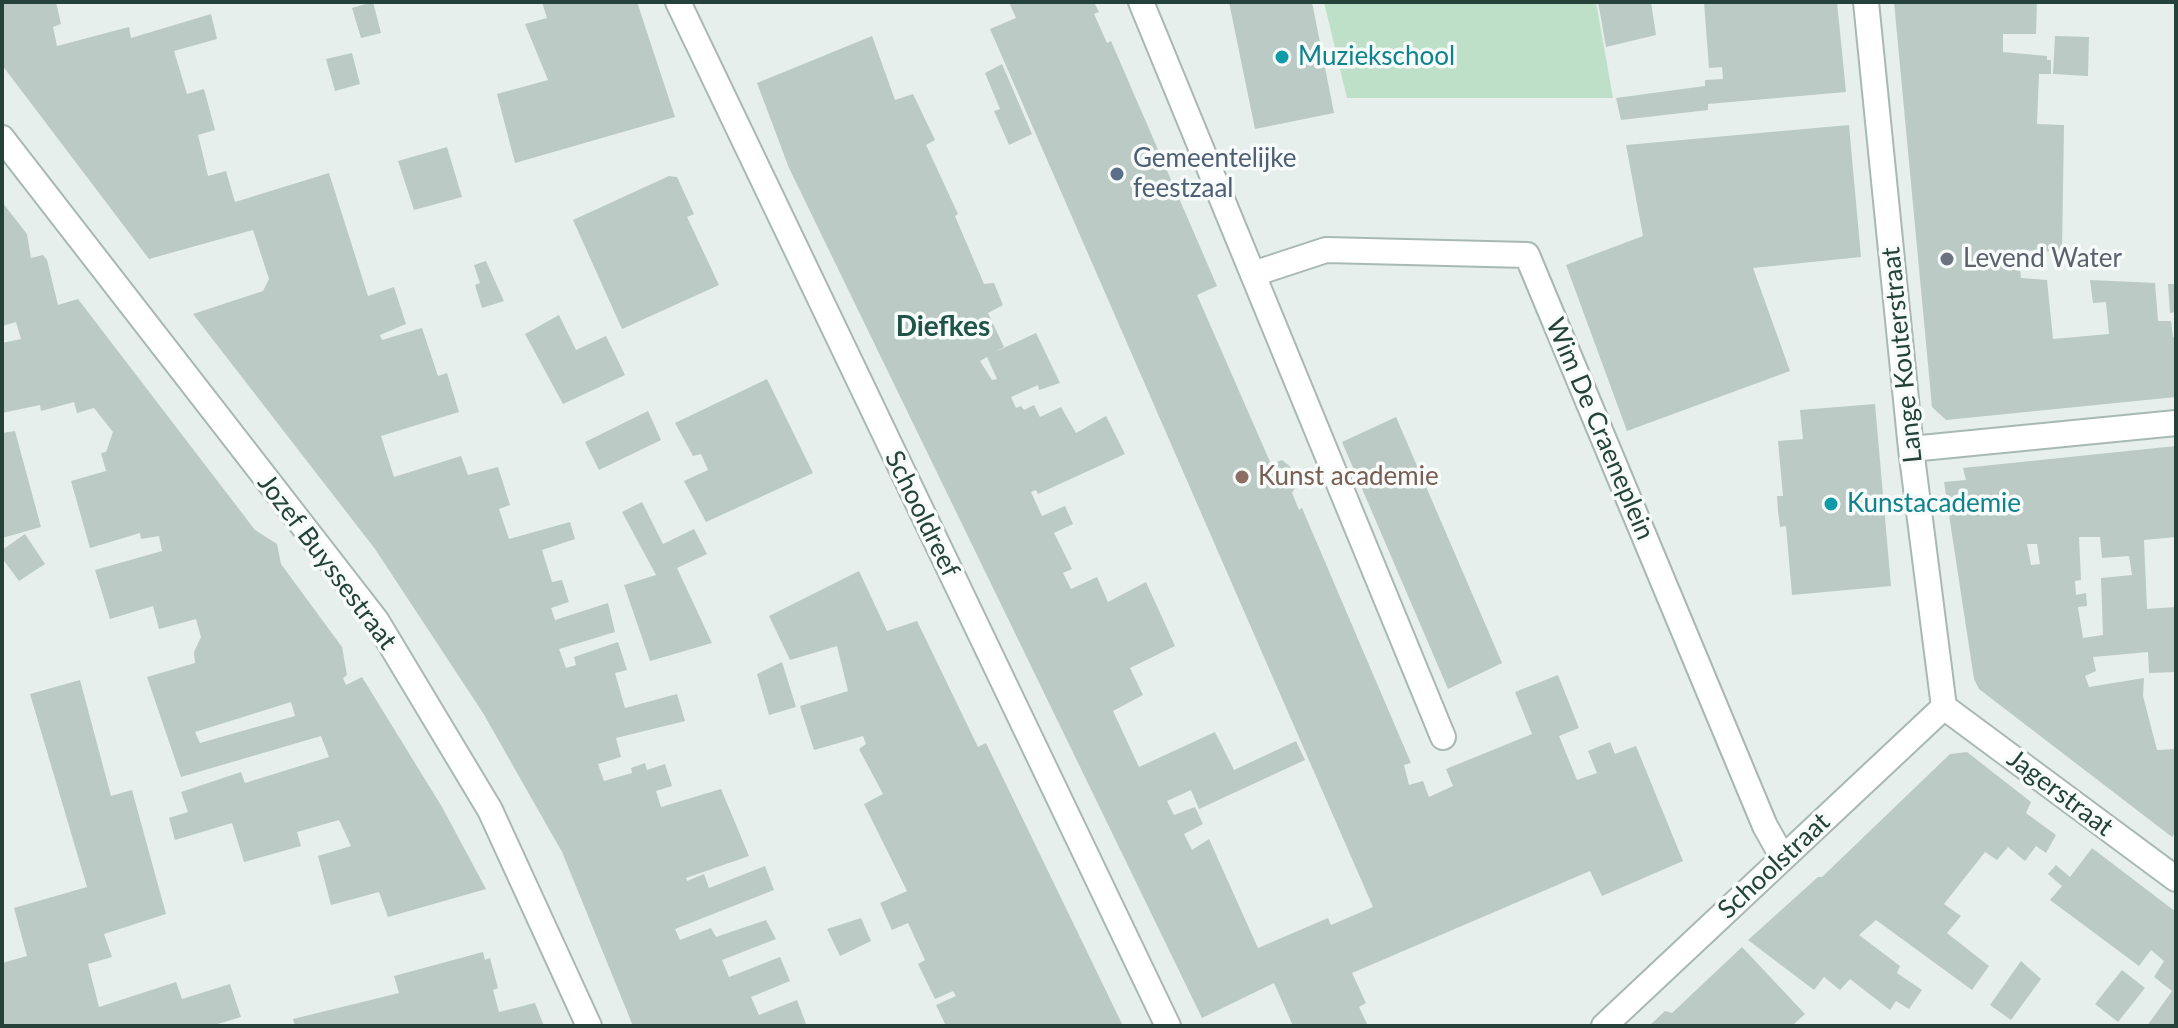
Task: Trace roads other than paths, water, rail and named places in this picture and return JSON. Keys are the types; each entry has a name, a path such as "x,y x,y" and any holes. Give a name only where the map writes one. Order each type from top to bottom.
{"street":[{"path":"1141,2 1443,737"},
{"name":"Lange Kouterstraat","path":"1866,2 1911,449 1944,707"},
{"name":"Schooldreef","path":"681,3 1168,1026"},
{"name":"Jozef Buyssestraat","path":"2,138 376,620 490,810 589,1026"},
{"name":"Wim De Craeneplein","path":"1253,274 1326,250 1527,255 1765,826 1783,858"},
{"path":"1911,449 2176,423"},
{"name":"Schoolstraat","path":"1604,1026 1944,707"},
{"name":"Jagerstraat","path":"1944,707 2176,879"}],"place":[{"name":"Muziekschool","path":"1282,57"},
{"name":"Gemeentelijke feestzaal","path":"1117,174"},
{"name":"Levend Water","path":"1947,259"},
{"name":"Kunst academie","path":"1242,477"},
{"name":"Kunstacademie","path":"1831,504"}],"district":[{"name":"Diefkes","path":"943,327"}]}
